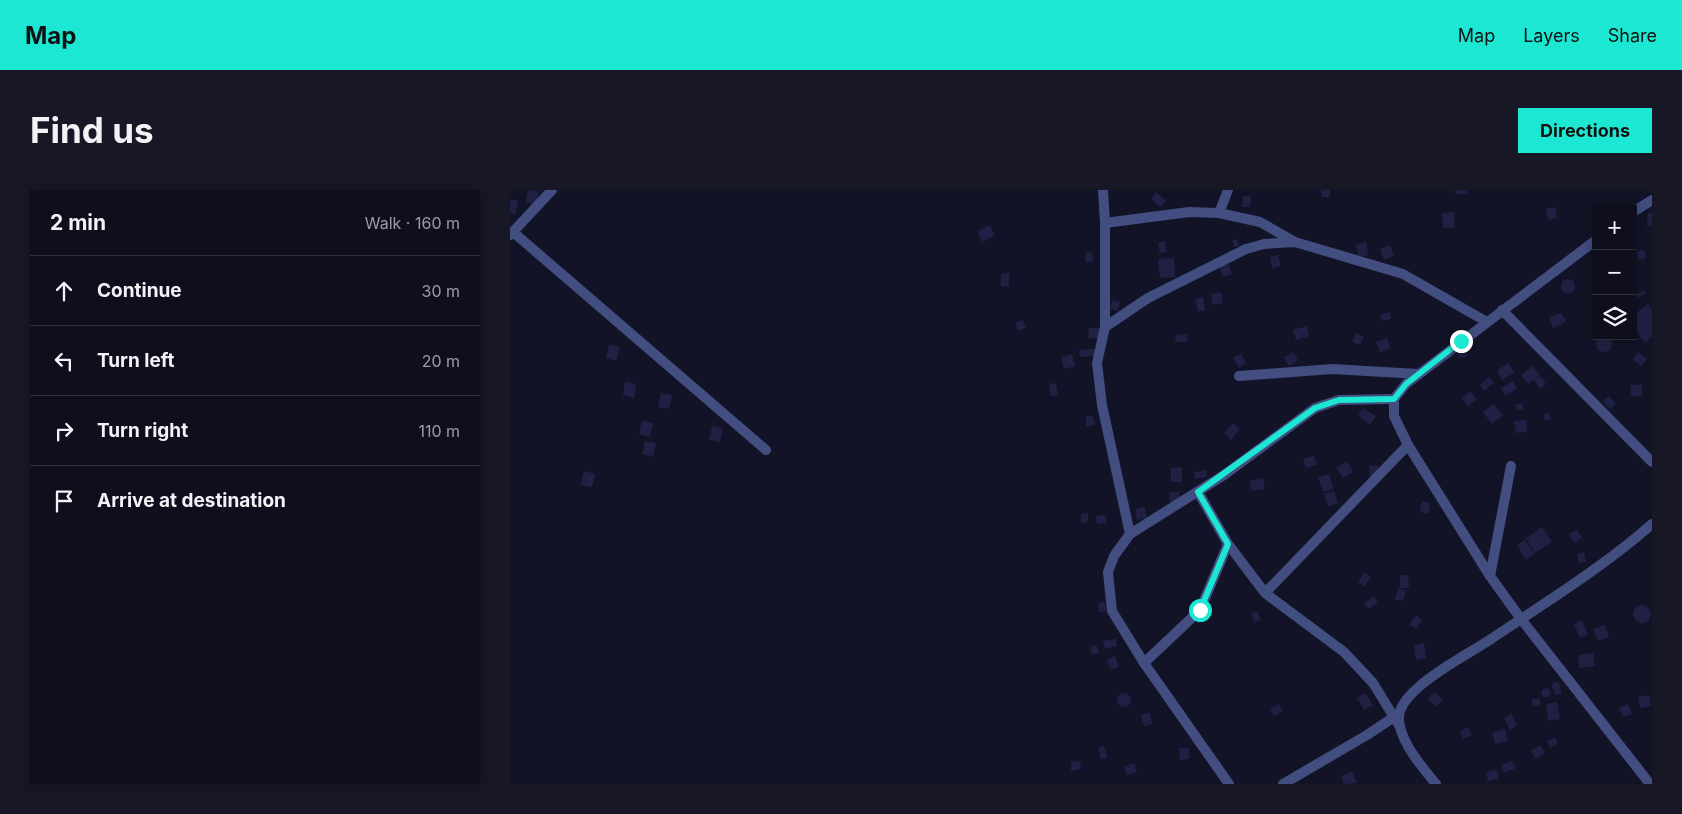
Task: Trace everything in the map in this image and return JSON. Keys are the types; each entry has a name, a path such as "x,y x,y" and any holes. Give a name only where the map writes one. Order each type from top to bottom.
{"street":[{"path":"552,190 511,233 766,450"},
{"path":"1102,190 1105,223 1105,327 1097,363 1102,405 1130,534"},
{"path":"1219,213 1228,190"},
{"path":"1637,209 1652,200"},
{"path":"1105,223 1190,212 1219,213 1260,222 1295,242 1403,274 1487,322"},
{"path":"1105,327 1148,298 1246,249 1264,244 1295,242"},
{"path":"1592,243 1418,374 1394,399 1394,416 1408,446 1490,576 1521,619 1650,784"},
{"path":"1502,310 1652,462"},
{"path":"1239,376 1332,369 1418,374"},
{"path":"1229,784 1144,664 1112,611 1108,572 1114,556 1130,534 1198,492 1315,408 1339,400 1394,399"},
{"path":"1264,593 1408,446"},
{"path":"1490,576 1511,466"},
{"path":"1198,492 1228,544 1264,593 1344,652 1373,682 1400,728 1413,756 1436,784"},
{"path":"1400,728 1400,713 1405,700 1422,684 1521,619 1634,540 1652,524"},
{"path":"1144,664 1200,610 1228,544"},
{"path":"1282,784 1367,736 1394,717"}],"building":[{"path":"528,190 539,191 537,205 526,202"},
{"path":"1321,190 1330,190 1330,197 1322,197"},
{"path":"1455,190 1467,190 1467,194 1455,194"},
{"path":"1156,192 1166,201 1160,207 1151,199"},
{"path":"1243,196 1251,196 1250,207 1242,207"},
{"path":"510,199 518,201 515,215 510,213"},
{"path":"1555,207 1557,218 1548,220 1546,209"},
{"path":"1454,212 1455,228 1443,228 1442,213"},
{"path":"1648,213 1652,213 1652,226 1647,226"},
{"path":"989,225 995,235 983,242 977,232"},
{"path":"1237,239 1239,246 1234,247 1232,240"},
{"path":"1165,241 1167,252 1160,253 1158,243"},
{"path":"1366,242 1368,255 1358,257 1356,244"},
{"path":"1390,245 1394,256 1384,260 1380,249"},
{"path":"1641,250 1646,255 1641,260 1637,256 1637,254"},
{"path":"1092,252 1093,261 1086,262 1085,253"},
{"path":"1278,255 1281,266 1272,268 1270,257"},
{"path":"1174,258 1175,277 1160,278 1158,259"},
{"path":"1228,263 1232,274 1223,277 1219,266"},
{"path":"1009,273 1009,286 1001,286 1001,274"},
{"path":"1568,279 1573,281 1575,286 1573,291 1568,293 1563,291 1561,286 1563,281"},
{"path":"1644,290 1646,293 1637,298 1637,294"},
{"path":"1221,292 1223,303 1213,305 1211,294"},
{"path":"1203,297 1205,310 1198,312 1195,299"},
{"path":"1112,300 1120,302 1118,311 1110,309"},
{"path":"1648,304 1652,309 1652,337 1645,343 1637,332 1637,312"},
{"path":"1390,312 1391,319 1382,321 1380,314"},
{"path":"1562,313 1566,322 1553,328 1549,317"},
{"path":"1023,320 1026,328 1018,331 1015,323"},
{"path":"1307,326 1309,336 1296,340 1293,330"},
{"path":"1089,328 1099,328 1099,339 1088,338"},
{"path":"1356,333 1364,337 1360,345 1352,342"},
{"path":"1187,334 1187,342 1176,342 1175,335"},
{"path":"1387,338 1391,349 1380,352 1376,342"},
{"path":"1597,340 1611,341 1610,350 1604,352 1598,350 1596,344"},
{"path":"609,344 620,347 616,361 606,358"},
{"path":"1095,349 1095,356 1080,357 1079,350"},
{"path":"1293,352 1298,360 1289,366 1284,357"},
{"path":"1467,352 1467,357 1459,358 1458,353"},
{"path":"1638,352 1647,359 1641,366 1633,360"},
{"path":"1072,354 1075,366 1064,369 1061,357"},
{"path":"1241,354 1246,364 1239,368 1233,358"},
{"path":"1509,363 1514,373 1502,380 1497,370"},
{"path":"1532,366 1540,375 1528,384 1521,375"},
{"path":"1540,376 1546,384 1540,389 1534,380"},
{"path":"1489,377 1494,383 1484,391 1480,385"},
{"path":"625,381 636,384 634,398 623,395"},
{"path":"1513,381 1517,389 1505,396 1501,388"},
{"path":"1056,383 1058,395 1051,396 1049,384"},
{"path":"1631,385 1642,385 1642,396 1631,396"},
{"path":"1470,391 1477,399 1468,406 1462,399"},
{"path":"661,393 672,395 669,409 658,407"},
{"path":"1609,396 1616,404 1610,409 1603,401"},
{"path":"1522,403 1524,410 1517,411 1516,404"},
{"path":"1493,404 1503,415 1492,424 1483,412"},
{"path":"1363,408 1376,416 1370,425 1358,416"},
{"path":"1549,413 1551,419 1545,421 1543,415"},
{"path":"1086,416 1093,416 1095,425 1086,426"},
{"path":"642,420 653,423 650,437 639,434"},
{"path":"1526,420 1527,432 1516,433 1514,421"},
{"path":"1233,423 1240,429 1231,440 1224,433"},
{"path":"712,426 723,428 720,442 709,440"},
{"path":"645,441 656,443 653,457 642,454"},
{"path":"1314,456 1317,465 1306,468 1303,459"},
{"path":"1347,461 1353,472 1343,478 1336,468"},
{"path":"1369,466 1378,466 1379,475 1370,476"},
{"path":"1182,467 1182,482 1171,482 1171,468"},
{"path":"1206,470 1207,477 1195,479 1194,472"},
{"path":"584,471 595,474 592,487 581,485"},
{"path":"1329,474 1334,489 1323,492 1318,477"},
{"path":"1263,478 1265,489 1252,491 1249,481"},
{"path":"1334,491 1338,503 1328,507 1324,494"},
{"path":"1169,492 1179,492 1180,502 1170,503"},
{"path":"1422,501 1430,503 1428,514 1420,512"},
{"path":"1145,507 1147,518 1137,520 1135,509"},
{"path":"1088,513 1088,522 1081,523 1081,514"},
{"path":"1106,515 1107,523 1097,524 1096,516"},
{"path":"1542,527 1552,542 1535,553 1526,538"},
{"path":"1577,530 1582,538 1574,543 1569,534"},
{"path":"1525,540 1535,554 1526,560 1517,545"},
{"path":"1584,552 1586,562 1579,563 1577,554"},
{"path":"1365,572 1371,577 1364,587 1358,582"},
{"path":"1400,575 1408,575 1409,588 1400,588"},
{"path":"1398,588 1406,590 1403,601 1395,600"},
{"path":"1373,596 1378,602 1369,609 1364,604"},
{"path":"1105,602 1106,611 1099,612 1098,603"},
{"path":"1642,605 1648,608 1651,614 1648,620 1642,623 1636,620 1633,614 1636,608"},
{"path":"1258,612 1261,620 1254,622 1252,613"},
{"path":"1416,615 1422,620 1416,629 1409,625"},
{"path":"1582,620 1588,634 1580,638 1574,624"},
{"path":"1605,625 1609,637 1598,641 1593,629"},
{"path":"1116,639 1117,646 1105,649 1103,641"},
{"path":"1424,643 1426,658 1416,660 1414,645"},
{"path":"1096,645 1099,653 1092,655 1090,647"},
{"path":"1593,653 1595,666 1579,668 1578,655"},
{"path":"1115,656 1119,667 1111,670 1107,660"},
{"path":"1558,681 1562,693 1555,695 1551,684"},
{"path":"1546,688 1551,693 1546,698 1541,693"},
{"path":"1436,692 1443,701 1435,707 1428,698"},
{"path":"1124,693 1129,695 1131,700 1129,705 1124,707 1119,705 1117,700 1119,695"},
{"path":"1365,693 1373,705 1364,710 1357,698"},
{"path":"1649,695 1651,706 1640,708 1638,697"},
{"path":"1532,699 1540,699 1540,706 1533,706"},
{"path":"1557,702 1560,719 1548,721 1546,704"},
{"path":"1279,704 1283,711 1274,716 1270,709"},
{"path":"1628,704 1632,714 1623,717 1619,708"},
{"path":"1149,712 1152,724 1144,726 1141,715"},
{"path":"1512,714 1517,726 1510,730 1504,718"},
{"path":"1468,727 1472,735 1463,739 1460,731"},
{"path":"1505,729 1508,741 1495,744 1492,732"},
{"path":"1555,737 1558,744 1550,748 1547,741"},
{"path":"1540,745 1545,753 1536,759 1531,751"},
{"path":"1104,746 1107,758 1101,759 1098,747"},
{"path":"1179,748 1189,748 1189,759 1180,760"},
{"path":"1080,761 1081,769 1071,771 1071,762"},
{"path":"1512,761 1516,768 1504,773 1501,765"},
{"path":"1134,763 1137,772 1127,775 1124,767"},
{"path":"1497,770 1499,779 1488,781 1486,772"},
{"path":"1352,771 1357,783 1344,784 1341,776"}],"route":[{"path":"1200,610 1228,544 1198,492 1293,426 1315,408 1339,400 1394,399 1406,384 1461,341"}]}
